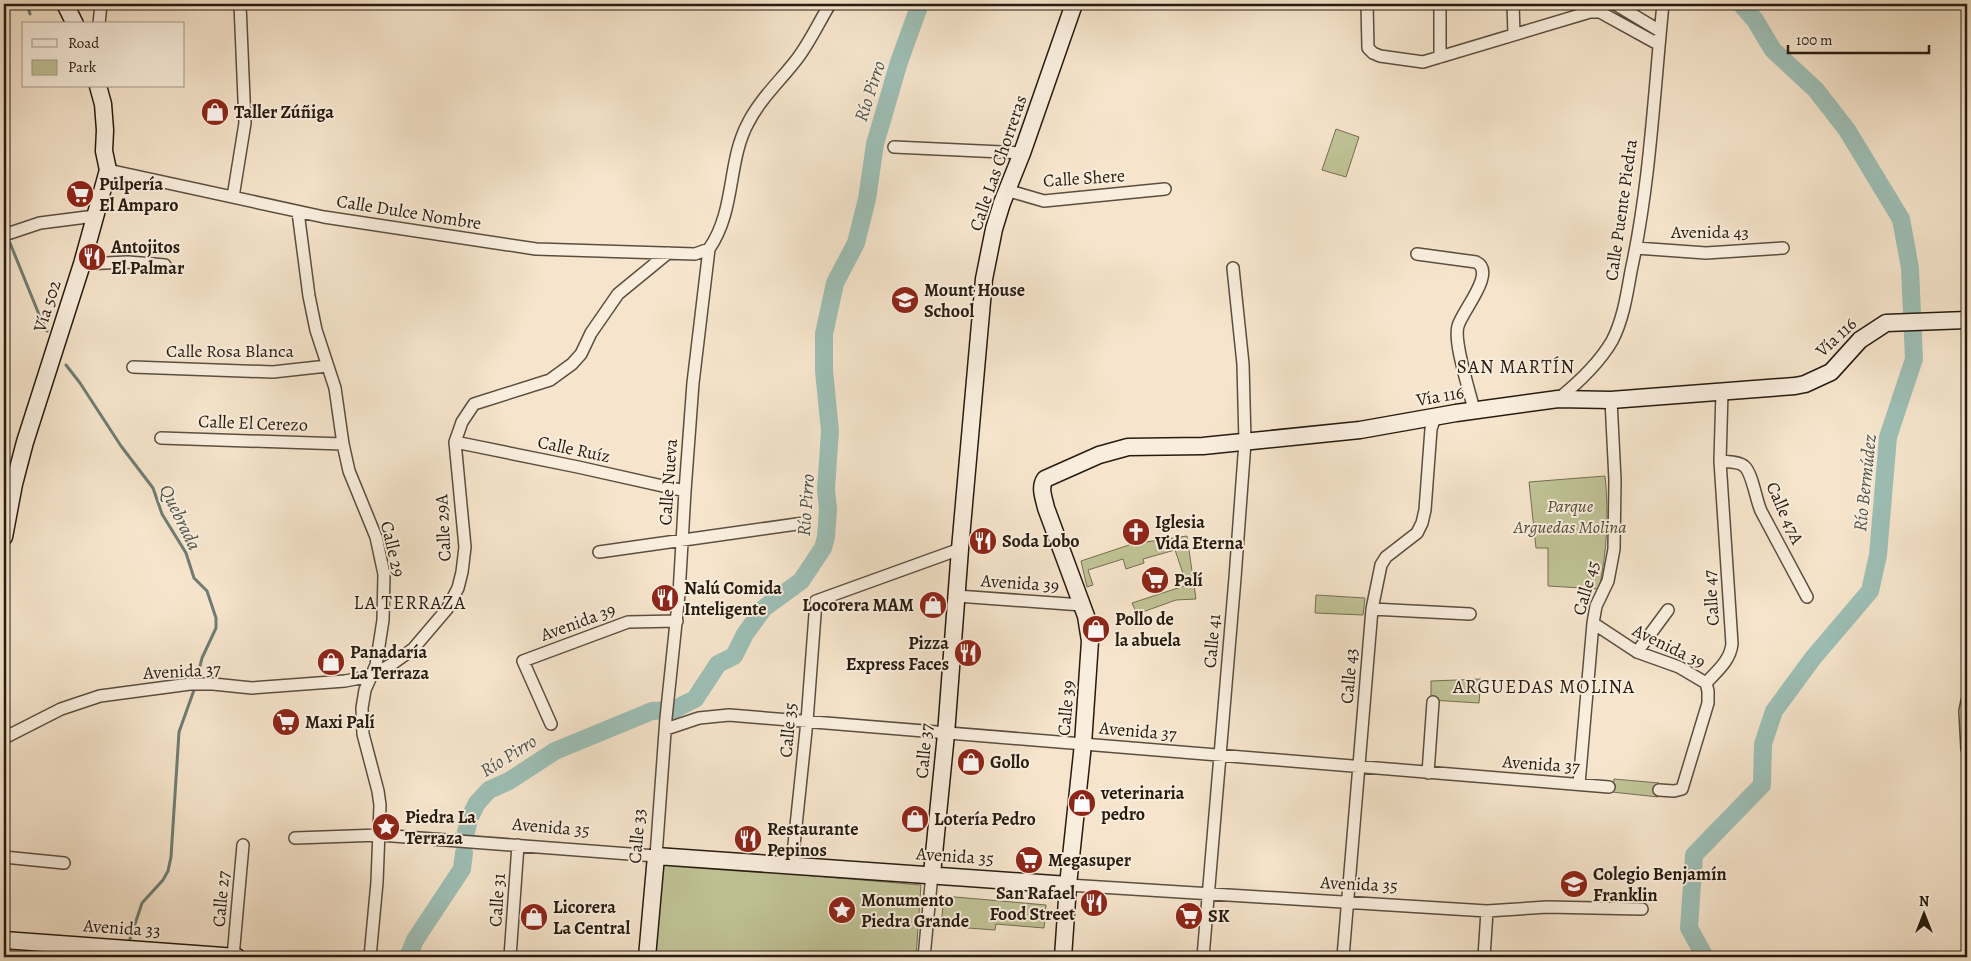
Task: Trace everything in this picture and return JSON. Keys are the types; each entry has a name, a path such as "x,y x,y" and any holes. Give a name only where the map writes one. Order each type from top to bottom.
{"main road":[{"path":"65,4 74,22"},
{"name":"Calle Las Chorreras","path":"960,549 984,279 994,229 1006,190 1022,153 1074,4"},
{"name":"Vía 502","path":"4,536 14,484 25,442 82,264 108,170 104,151 104,112 98,88"},
{"name":"Vía 116","path":"1052,475 1099,455 1128,447 1203,446 1360,430 1474,410 1558,399 1611,400 1805,384 1831,372 1860,340 1886,322 1967,320"},
{"name":"Calle 39","path":"1052,475 1043,482 1042,491 1046,508 1082,604 1089,627 1090,641 1083,744 1068,885 1063,957"},
{"name":"Calle 37","path":"932,874 946,734 960,549"},
{"name":"Avenida 35","path":"656,856 792,864 1068,885"},
{"name":"Calle 33","path":"647,957 656,856"},
{"name":"Avenida 33","path":"4,940 237,957"}],"street":[{"path":"99,22 101,4"},
{"path":"233,197 245,123 240,4"},
{"path":"708,249 717,237 726,214 740,145 748,122 798,58 830,4"},
{"path":"1367,4 1368,48 1380,56 1423,62 1514,35 1577,9 1600,12 1658,44"},
{"path":"1440,4 1440,57"},
{"path":"1513,4 1514,35"},
{"path":"1615,4 1660,31"},
{"name":"Calle Puente Piedra","path":"1558,399 1594,366 1612,341 1620,320 1644,204 1663,4"},
{"path":"894,147 1022,153"},
{"name":"Calle Dulce Nombre","path":"108,170 298,212 536,249 695,254 708,249"},
{"name":"Calle Shere","path":"1006,190 1044,201 1165,189"},
{"name":"Calle 29","path":"298,212 309,296 316,330 336,388 343,444 350,471 376,537 384,574 385,599 376,665 365,690 362,708 363,734 378,791 380,835 370,957"},
{"path":"4,235 40,224 95,216"},
{"name":"Avenida 43","path":"1636,248 1706,253 1784,248"},
{"name":"Calle Nueva","path":"666,724 676,621 694,383 708,249"},
{"name":"Calle 29A","path":"371,676 413,649 447,609 458,588 465,548 455,442 462,422 474,404 550,380 572,364 581,354 591,332 618,294 668,253"},
{"path":"1417,254 1476,262 1483,269 1480,283 1457,329 1459,348 1474,410"},
{"path":"82,264 128,262 165,265"},
{"name":"Calle 41","path":"1203,957 1236,578 1245,442 1243,364 1233,268"},
{"name":"Calle Rosa Blanca","path":"133,367 273,372 327,366"},
{"name":"Calle 47","path":"1706,683 1726,662 1731,654 1732,644 1720,461 1722,392"},
{"name":"Calle 45","path":"1579,784 1593,623 1596,606 1608,581 1614,549 1615,480 1611,400"},
{"name":"Calle 43","path":"1343,957 1372,609 1381,565 1386,557 1417,533 1422,523 1425,510 1431,429 1435,417"},
{"name":"Calle El Cerezo","path":"161,438 343,444"},
{"name":"Calle Ruíz","path":"455,442 685,491"},
{"name":"Calle 47A","path":"1720,461 1745,466 1750,475 1758,506 1807,598"},
{"path":"599,552 804,523"},
{"name":"Calle 35","path":"792,864 807,721 815,604 817,600 960,549"},
{"name":"Avenida 39","path":"957,596 1082,604"},
{"path":"1372,609 1470,614"},
{"path":"1637,652 1668,610"},
{"name":"Avenida 39","path":"551,724 523,660 628,622 676,621"},
{"name":"Avenida 39","path":"1593,623 1637,652 1679,667 1706,683"},
{"name":"Avenida 37","path":"4,738 61,709 100,696 119,692 190,684 252,688 345,681 371,676"},
{"path":"1659,790 1674,791 1682,789 1708,703 1706,683"},
{"path":"1967,701 1967,749"},
{"path":"1428,773 1433,702"},
{"name":"Avenida 37","path":"666,724 716,716 807,721 946,734 1609,787"},
{"name":"Calle 33","path":"656,856 666,724"},
{"name":"Avenida 35","path":"295,838 380,835 656,856"},
{"name":"Calle 31","path":"510,957 518,844"},
{"name":"Calle 27","path":"233,957 243,845"},
{"path":"4,857 64,863"},
{"name":"Calle 37","path":"924,957 932,874"},
{"name":"Avenida 35","path":"1068,885 1348,904 1487,911 1548,907 1642,909"},
{"path":"1484,957 1487,911"}],"green space":[{"path":"1336,129 1359,137 1346,177 1322,170"},
{"name":"Parque Arguedas Molina","path":"1605,476 1606,532 1604,561 1599,589 1548,586 1548,548 1536,548 1529,482"},
{"path":"1187,536 1196,599 1176,600 1137,614 1132,603 1187,585 1175,550 1143,559 1144,563 1126,569 1123,559 1088,570 1093,585 1087,587 1081,561 1132,544"},
{"path":"1316,595 1365,598 1363,615 1315,613"},
{"path":"1481,679 1479,703 1431,700 1431,681"},
{"path":"1614,779 1659,783 1658,797 1612,792"},
{"path":"660,863 921,885 916,957 653,957"},
{"path":"944,896 1046,905 1044,928 996,924 995,930 941,926"}],"waterway":[{"path":"27,4 30,14"},
{"name":"Río Pirro","path":"466,832 469,819 477,803 489,790 509,781 555,751 652,711 673,710 695,699 718,664 734,656 745,634 764,608 801,581 823,548 826,537 828,509 826,489 830,431 824,371 824,334 835,283 856,243 867,199 875,144 899,62 920,4"},
{"name":"Río Bermúdez","path":"1705,957 1689,928 1694,855 1762,785 1763,744 1774,711 1813,658 1870,591 1878,555 1888,437 1914,359 1910,268 1901,219 1847,130 1816,90 1773,50 1755,20 1741,4"},
{"path":"10,243 47,331"},
{"name":"Quebrada","path":"66,365 121,446 153,488 162,514 186,553 194,578 207,591 216,618 216,628 202,658 198,674"},
{"name":"Quebrada","path":"130,939 142,903 163,880 168,871 171,857 179,732 194,690"},
{"name":"Río Pirro","path":"408,957 415,940 462,869 464,853"}],"place":[{"name":"Taller Zúñiga","path":"215,112"},
{"name":"Pulpería El Amparo","path":"80,194"},
{"name":"Antojitos El Palmar","path":"92,257"},
{"name":"Mount House School","path":"905,300"},
{"name":"Iglesia Vida Eterna","path":"1136,532"},
{"name":"Soda Lobo","path":"983,541"},
{"name":"Palí","path":"1155,580"},
{"name":"Nalú Comida Inteligente","path":"665,598"},
{"name":"Locorera MAM","path":"933,605"},
{"name":"Pollo de la abuela","path":"1096,629"},
{"name":"Pizza Express Faces","path":"968,653"},
{"name":"Panadaría La Terraza","path":"331,662"},
{"name":"Maxi Palí","path":"286,722"},
{"name":"Gollo","path":"971,762"},
{"name":"veterinaria pedro","path":"1082,803"},
{"name":"Lotería Pedro","path":"915,819"},
{"name":"Piedra La Terraza","path":"386,827"},
{"name":"Restaurante Pepinos","path":"748,839"},
{"name":"Megasuper","path":"1029,860"},
{"name":"Colegio Benjamín Franklin","path":"1574,884"},
{"name":"San Rafael Food Street","path":"1094,903"},
{"name":"Monumento Piedra Grande","path":"842,910"},
{"name":"SK","path":"1189,916"},
{"name":"Licorera La Central","path":"534,917"}],"district":[{"name":"SAN MARTÍN","path":"1516,366"},
{"name":"LA TERRAZA","path":"410,602"},
{"name":"ARGUEDAS MOLINA","path":"1544,686"}]}
